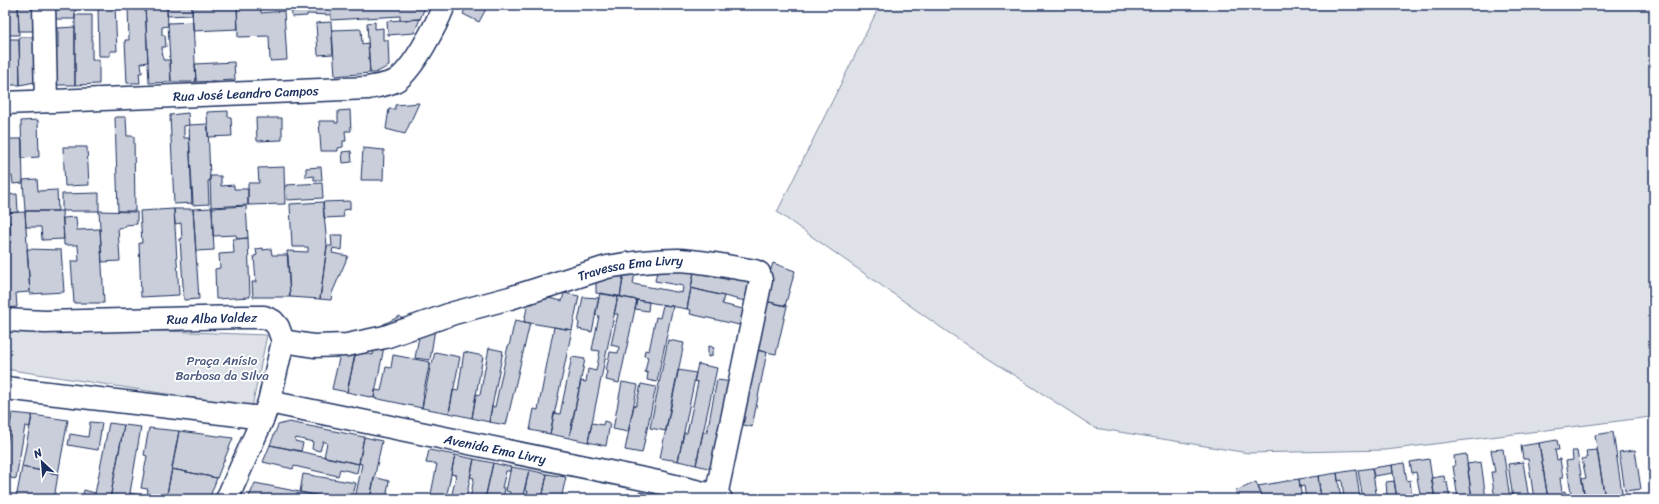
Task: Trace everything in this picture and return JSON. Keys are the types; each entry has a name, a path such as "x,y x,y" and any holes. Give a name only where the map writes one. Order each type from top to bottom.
{"street":[{"path":"44,5 46,101"},
{"name":"Rua José Leandro Campos","path":"5,103 361,88 384,85 396,80 407,71 419,54 444,5"},
{"name":"Travessa Ema Livry","path":"283,341 314,346 347,345 384,337 454,313 510,298 607,267 677,260 694,261 755,271 759,273 761,280 718,497"},
{"name":"Rua Alba Valdez","path":"5,320 45,322 264,317 273,321 278,327 283,341"},
{"path":"227,499 266,410 283,341"},
{"path":"5,388 266,410"},
{"name":"Avenida Ema Livry","path":"266,410 551,459 718,497"}],"green space":[{"path":"880,5 1654,5 1654,418 1651,417 1386,450 1248,453 1095,428 946,331 777,212"},
{"name":"Praça Anísio Barbosa da Silva","path":"5,327 84,328 267,335 252,407 5,369"}],"building":[{"path":"5,5 18,5 19,35 5,35"},
{"path":"18,5 35,5 36,31 19,31"},
{"path":"51,5 98,5 98,7 51,7"},
{"path":"98,5 122,5 122,7 98,7"},
{"path":"122,5 145,5 145,6 122,7"},
{"path":"164,5 164,7 145,6"},
{"path":"192,5 192,15 167,16 167,6"},
{"path":"192,5 237,5 238,29 193,31"},
{"path":"237,5 246,5 246,8 261,7 261,13 284,11 287,60 270,61 269,36 238,37"},
{"path":"291,5 330,5 331,15 307,14 307,16 292,17"},
{"path":"330,5 426,5 420,19 400,20 400,16 331,20"},
{"path":"467,5 488,5 479,22 463,14"},
{"path":"115,6 117,51 110,51 110,56 99,56 98,7"},
{"path":"145,6 148,62 141,63 142,73 139,73 140,83 127,83 125,40 129,40 128,7"},
{"path":"145,6 167,6 168,26 162,27 162,35 165,35 166,47 162,47 163,60 170,60 171,82 149,83"},
{"path":"51,7 75,7 75,19 51,19"},
{"path":"75,15 92,15 92,60 99,60 99,84 75,85"},
{"path":"420,19 414,33 388,35 387,21"},
{"path":"193,22 196,82 171,82 168,23"},
{"path":"331,22 333,54 318,55 316,23"},
{"path":"375,22 375,29 383,28 383,40 388,40 389,66 375,73 370,73 367,23"},
{"path":"75,27 75,85 52,85 52,48 58,48 58,28"},
{"path":"361,29 362,44 368,43 370,73 335,76 332,30"},
{"path":"19,37 37,37 40,81 20,85"},
{"path":"5,39 19,39 20,85 5,85"},
{"path":"234,62 235,80 196,82 195,64"},
{"path":"419,103 405,134 386,129 389,109 395,109 395,105"},
{"path":"350,110 351,131 345,131 346,141 343,141 343,147 338,148 338,151 321,151 319,121 335,121 335,123 338,123 338,111"},
{"path":"228,111 228,117 231,117 232,136 208,137 207,112"},
{"path":"188,113 189,125 184,126 184,138 189,138 193,203 174,204 170,115"},
{"path":"115,117 126,117 127,136 134,136 135,211 118,211"},
{"path":"256,118 282,118 282,140 257,141"},
{"path":"38,120 39,157 22,158 21,121"},
{"path":"208,124 210,181 208,181 209,204 192,205 189,125"},
{"path":"5,139 22,139 23,183 13,184 12,176 5,176"},
{"path":"63,147 87,147 89,185 65,186"},
{"path":"363,148 384,150 383,180 361,180"},
{"path":"351,151 352,162 343,163 342,152"},
{"path":"284,167 285,204 248,205 248,183 259,183 258,168"},
{"path":"321,167 322,180 314,180 314,176 306,177 306,168"},
{"path":"210,176 221,176 221,186 234,185 234,189 248,189 248,205 211,207"},
{"path":"37,179 38,191 57,190 58,211 25,211 23,180"},
{"path":"322,183 323,198 287,200 286,185"},
{"path":"99,193 99,211 62,211 62,194"},
{"path":"17,194 18,212 5,213 5,195"},
{"path":"350,201 350,209 343,210 344,217 324,218 323,202"},
{"path":"323,202 327,246 320,299 290,297 287,251 308,252 308,247 292,247 290,204"},
{"path":"246,206 248,238 237,239 236,235 213,236 212,208"},
{"path":"212,208 214,250 196,251 193,209"},
{"path":"174,209 179,295 141,297 139,243 142,243 140,211"},
{"path":"174,209 193,209 199,299 184,300 180,239 182,239 181,223 175,224"},
{"path":"25,211 62,211 64,239 42,240 41,227 26,227"},
{"path":"99,211 137,212 137,224 125,225 125,227 118,228 120,261 102,262"},
{"path":"25,212 30,292 16,293 17,307 5,308 5,243 11,242 10,222 5,223 5,213"},
{"path":"76,217 77,230 100,229 104,303 74,303 71,261 79,261 78,245 64,245 63,218"},
{"path":"331,235 343,235 342,250 333,248 332,253 348,256 332,293 331,300 320,299 327,246 332,246"},
{"path":"248,238 250,297 216,299 215,269 220,268 219,254 234,253 233,239"},
{"path":"263,248 263,250 271,249 272,255 288,255 290,297 253,297 252,282 256,282 254,256 257,255 256,249"},
{"path":"27,249 61,250 64,292 30,294"},
{"path":"773,263 795,271 785,306 761,300"},
{"path":"658,266 694,272 687,309 620,297 624,271 635,272 633,284 682,293 683,286 655,281"},
{"path":"603,269 624,273 620,297 596,293 596,280 601,281"},
{"path":"694,272 729,280 731,276 758,282 749,302 691,288"},
{"path":"691,288 724,296 722,304 747,310 744,326 690,314 691,310 687,309"},
{"path":"564,293 579,296 572,330 524,322 528,303 533,304 535,295 562,301"},
{"path":"600,293 618,296 588,442 569,438 581,381 586,382 588,369 596,371 600,351 592,350 599,316 595,315"},
{"path":"618,296 637,300 619,383 606,380 608,371 606,371 610,352 618,353 619,347 611,345 618,314 614,314"},
{"path":"583,297 599,298 592,332 578,329"},
{"path":"637,300 649,302 648,311 635,309"},
{"path":"761,300 787,306 776,354 751,349"},
{"path":"663,305 673,306 657,382 647,380 648,373 645,372 648,357 644,356 645,350 649,351 656,317 660,318"},
{"path":"400,316 405,324 387,333 382,325"},
{"path":"515,320 530,323 506,425 489,422 492,406 495,407"},
{"path":"421,326 435,329 430,360 415,358"},
{"path":"554,327 572,330 550,434 530,430 534,409 538,410"},
{"path":"668,340 684,343 666,431 650,428"},
{"path":"375,346 384,347 374,398 347,392 356,351 373,355"},
{"path":"710,346 714,348 712,356 708,357 708,347"},
{"path":"489,348 503,351 489,422 472,418 476,394 480,395"},
{"path":"751,349 767,352 752,427 736,423"},
{"path":"356,350 347,392 332,389 340,354"},
{"path":"435,352 460,357 449,413 422,408 431,363 432,364"},
{"path":"464,352 483,356 472,418 449,413 453,390 458,391"},
{"path":"393,355 430,362 423,394 422,408 374,398 375,390 381,391 386,367 391,368"},
{"path":"572,357 585,359 569,438 550,434 554,413 560,414"},
{"path":"698,364 717,368 696,465 678,461 684,433 687,433 698,382 694,381"},
{"path":"678,370 696,373 678,461 660,458"},
{"path":"717,380 733,382 716,470 696,465 703,432 707,432"},
{"path":"622,382 638,385 628,432 613,429"},
{"path":"641,384 656,387 642,453 625,450 634,405 636,406"},
{"path":"12,413 32,415 30,427 25,426 16,479 5,477 5,453"},
{"path":"32,415 68,420 58,474 22,467"},
{"path":"5,418 11,419 5,453"},
{"path":"604,421 610,423 606,446 588,442 592,423 603,425"},
{"path":"90,422 102,423 98,450 68,445 70,434 88,437"},
{"path":"289,422 364,437 359,464 324,457 327,443 323,441 320,451 312,449 313,442 296,438 295,441 303,443 301,451 270,445 278,425"},
{"path":"109,423 124,425 110,499 94,499"},
{"path":"124,425 141,427 129,499 110,499"},
{"path":"149,428 179,431 166,499 129,499 130,493 147,496 148,489 141,488 147,456 144,455"},
{"path":"179,431 233,438 217,478 172,469"},
{"path":"1613,432 1623,499 1605,499 1595,435"},
{"path":"364,437 382,441 370,499 355,499 362,464 359,463"},
{"path":"1557,440 1559,450 1555,450 1557,460 1560,459 1563,478 1560,478 1562,492 1565,491 1566,499 1548,499 1539,443"},
{"path":"1539,443 1548,499 1534,499 1528,459 1523,459 1521,446"},
{"path":"270,445 359,464 357,473 340,469 338,476 294,466 293,469 263,462"},
{"path":"1503,449 1510,499 1495,499 1491,472 1495,472 1491,450"},
{"path":"429,450 455,455 446,499 430,499 437,464 426,463"},
{"path":"1597,450 1605,499 1585,499 1582,479 1586,478 1582,459 1587,458 1586,451"},
{"path":"1635,450 1641,489 1625,491 1619,452"},
{"path":"1572,451 1577,451 1585,499 1572,499 1566,461 1573,460"},
{"path":"1466,454 1472,499 1458,499 1453,466 1455,466 1454,456"},
{"path":"455,455 474,459 466,499 451,499 456,475 451,474"},
{"path":"474,459 493,463 485,499 470,499 474,478 470,477"},
{"path":"1429,459 1435,499 1421,499 1416,472 1412,473 1410,462"},
{"path":"1481,462 1486,499 1472,499 1467,464"},
{"path":"1523,462 1529,499 1513,499 1508,464"},
{"path":"493,463 511,467 510,471 506,471 502,488 505,488 503,499 485,499"},
{"path":"1404,463 1407,481 1410,480 1412,499 1397,499 1392,465"},
{"path":"1392,465 1393,473 1374,476 1372,468"},
{"path":"22,467 58,474 54,499 16,499"},
{"path":"511,467 529,470 523,499 509,499 510,492 506,491"},
{"path":"1372,468 1377,499 1363,499 1358,470"},
{"path":"172,469 217,478 209,499 166,499"},
{"path":"529,470 547,474 542,499 526,499 528,491 524,491"},
{"path":"1356,470 1360,499 1344,499 1342,480 1338,481 1337,473"},
{"path":"1337,473 1341,499 1321,499 1318,476"},
{"path":"303,474 356,483 352,499 334,499 300,492"},
{"path":"547,474 566,477 561,499 542,499"},
{"path":"1318,476 1321,499 1306,499 1304,486 1300,487 1299,479"},
{"path":"1444,476 1445,482 1447,482 1450,499 1435,499 1431,478"},
{"path":"374,477 389,481 386,499 370,499"},
{"path":"1299,479 1302,499 1263,499 1258,486"},
{"path":"1394,481 1397,499 1383,499 1382,495 1387,495 1386,482"},
{"path":"1256,482 1263,499 1239,499 1236,491"},
{"path":"255,483 300,492 334,499 248,499"},
{"path":"84,490 95,493 94,499 82,499"},
{"path":"639,492 672,499 637,499"},
{"path":"54,495 77,499 54,499"}]}
